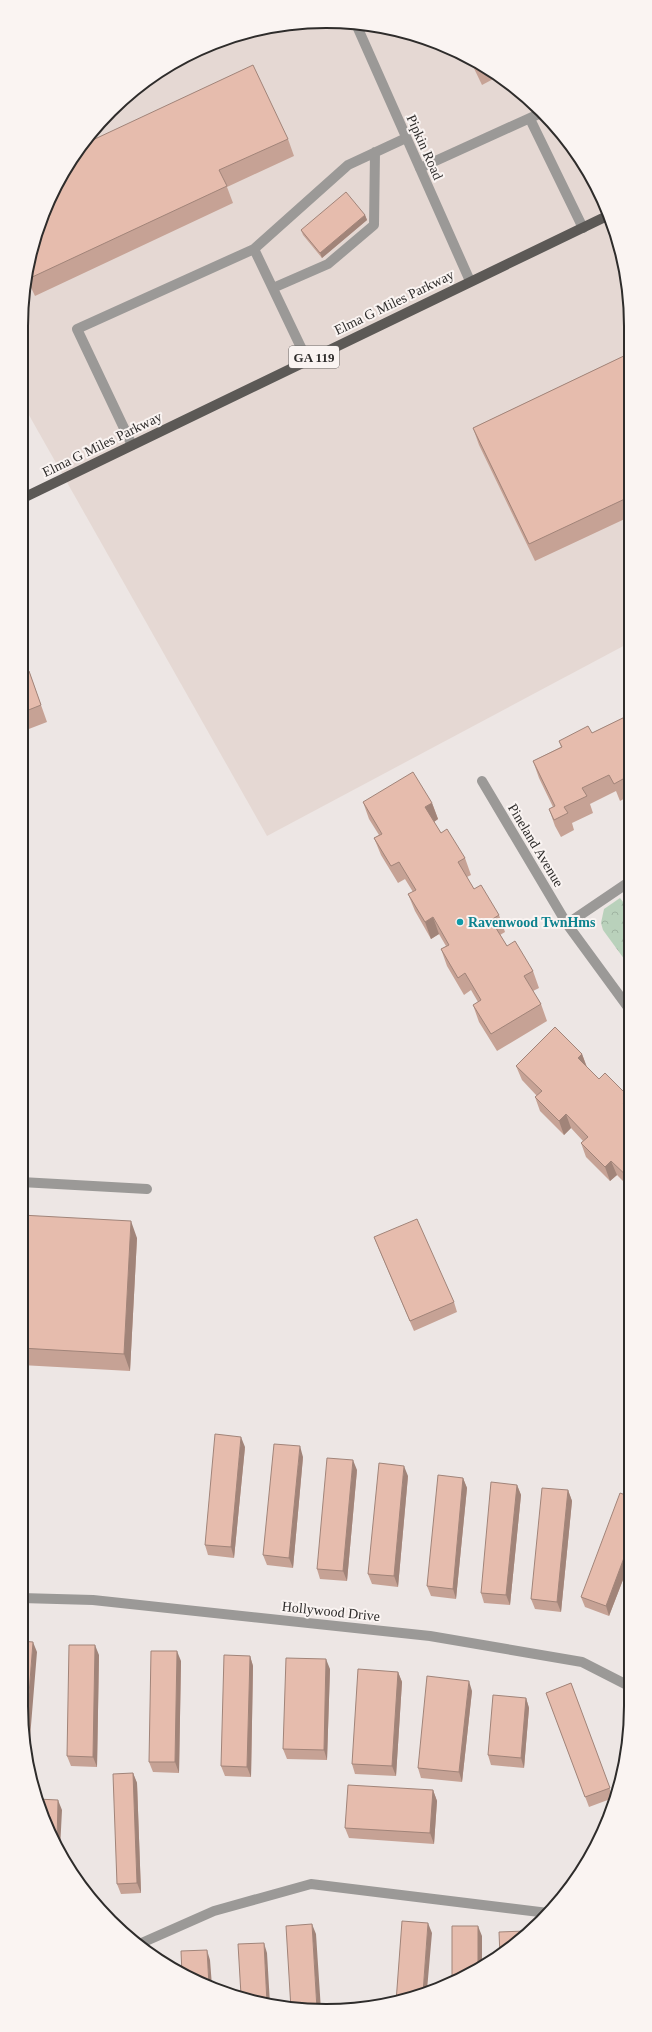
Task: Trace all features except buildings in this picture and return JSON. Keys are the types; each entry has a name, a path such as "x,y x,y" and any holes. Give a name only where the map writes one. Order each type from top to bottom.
{"main road":[{"name":"Elma G Miles Parkway","path":"28,496 603,218"}],"street":[{"name":"Pipkin Road","path":"359,30 470,281"},
{"path":"420,168 537,115"},
{"path":"530,119 583,228"},
{"path":"132,445 77,329 254,248 348,165 406,138"},
{"path":"273,288 328,264 374,225 375,152"},
{"path":"254,248 307,360"},
{"name":"Pineland Avenue","path":"482,781 566,924 624,1002"},
{"path":"566,924 624,886"},
{"path":"28,1182 146,1189"},
{"name":"Hollywood Drive","path":"28,1598 93,1600 430,1636 582,1662 624,1683"},
{"path":"145,1942 214,1911 311,1884 540,1913"}],"shaded area":[{"path":"326,28 365,31 403,38 422,44 458,59 492,78 537,115 550,130 574,160 601,212 614,249 623,307 624,646 267,836 28,413 28,326 31,287 38,249 44,230 59,194 78,160 115,115 160,78 194,59 249,38 307,29"}],"green space":[{"path":"620,898 624,903 624,959 603,930 601,923 604,909"}],"place":[{"name":"Ravenwood TwnHms","path":"460,922"}]}
